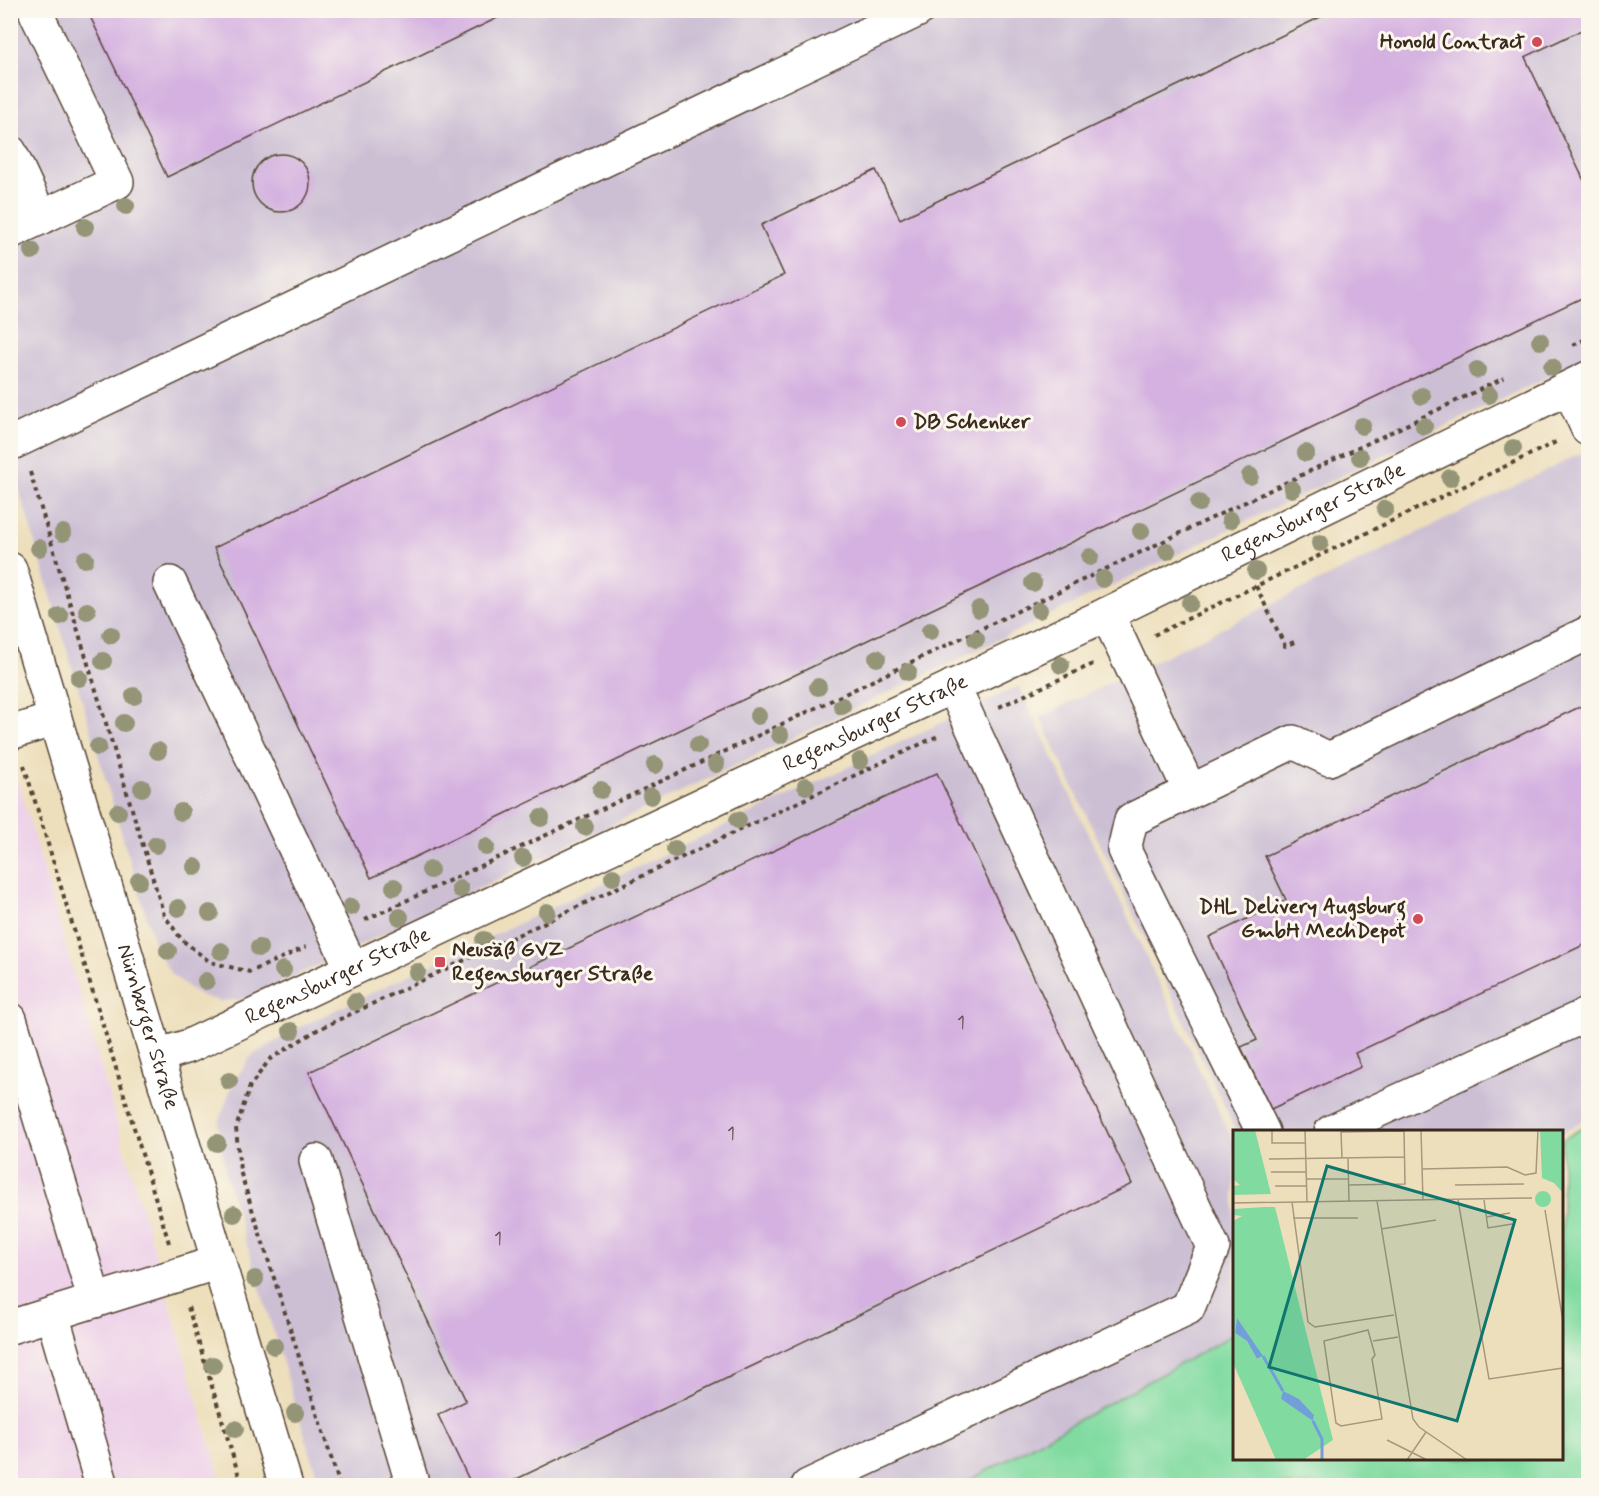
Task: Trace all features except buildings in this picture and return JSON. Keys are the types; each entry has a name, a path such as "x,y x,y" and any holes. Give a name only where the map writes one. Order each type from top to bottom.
{"street":[{"path":"15,442 918,10"},
{"path":"10,232 117,182 36,13"},
{"path":"10,152 41,218"},
{"path":"1579,383 1588,428"},
{"name":"Regensburger Straße","path":"157,1056 189,1046 1107,614 1579,383"},
{"name":"Nürnberger Straße","path":"10,569 286,1485"},
{"path":"170,583 352,969"},
{"path":"1107,614 1190,791"},
{"path":"1263,1130 1124,850 1131,820 1293,742 1329,759 1588,633"},
{"path":"808,1485 1188,1308 1213,1247 953,686"},
{"path":"13,732 56,719"},
{"path":"1333,1130 1588,1014"},
{"path":"10,1019 95,1301"},
{"path":"316,1161 413,1485"},
{"path":"10,1327 219,1262"},
{"path":"52,1314 102,1485"}],"path":[{"path":"1567,348 1588,338"},
{"path":"15,442 164,915 182,940 210,962 250,972 741,744 1513,374"},
{"path":"340,1485 240,1171 236,1128 250,1086 270,1059 318,1030 1588,428"},
{"path":"1256,586 1285,646 1297,641"},
{"path":"13,732 242,1485"}],"shaded area":[{"path":"10,11 1588,11 1588,358 247,999 220,1001 198,995 171,974 156,949 11,462"},
{"path":"1588,450 1588,1117 1563,1132 1563,1130 1236,1130 1040,717"},
{"path":"1019,686 1233,1141 1233,1335 961,1485 320,1485 226,1176 218,1124 233,1083 252,1055 300,1027"},
{"path":"10,758 20,788 222,1485 11,1485"}],"green space":[{"path":"1588,1124 1588,1485 961,1485 1233,1335 1233,1460 1563,1460 1563,1139"}],"place":[{"name":"Honold Contract","path":"1537,42"},
{"name":"DB Schenker","path":"901,422"},
{"name":"DHL Delivery Augsburg GmbH MechDepot","path":"1418,919"},
{"name":"Neusäß GVZ Regensburger Straße","path":"440,962"}]}
